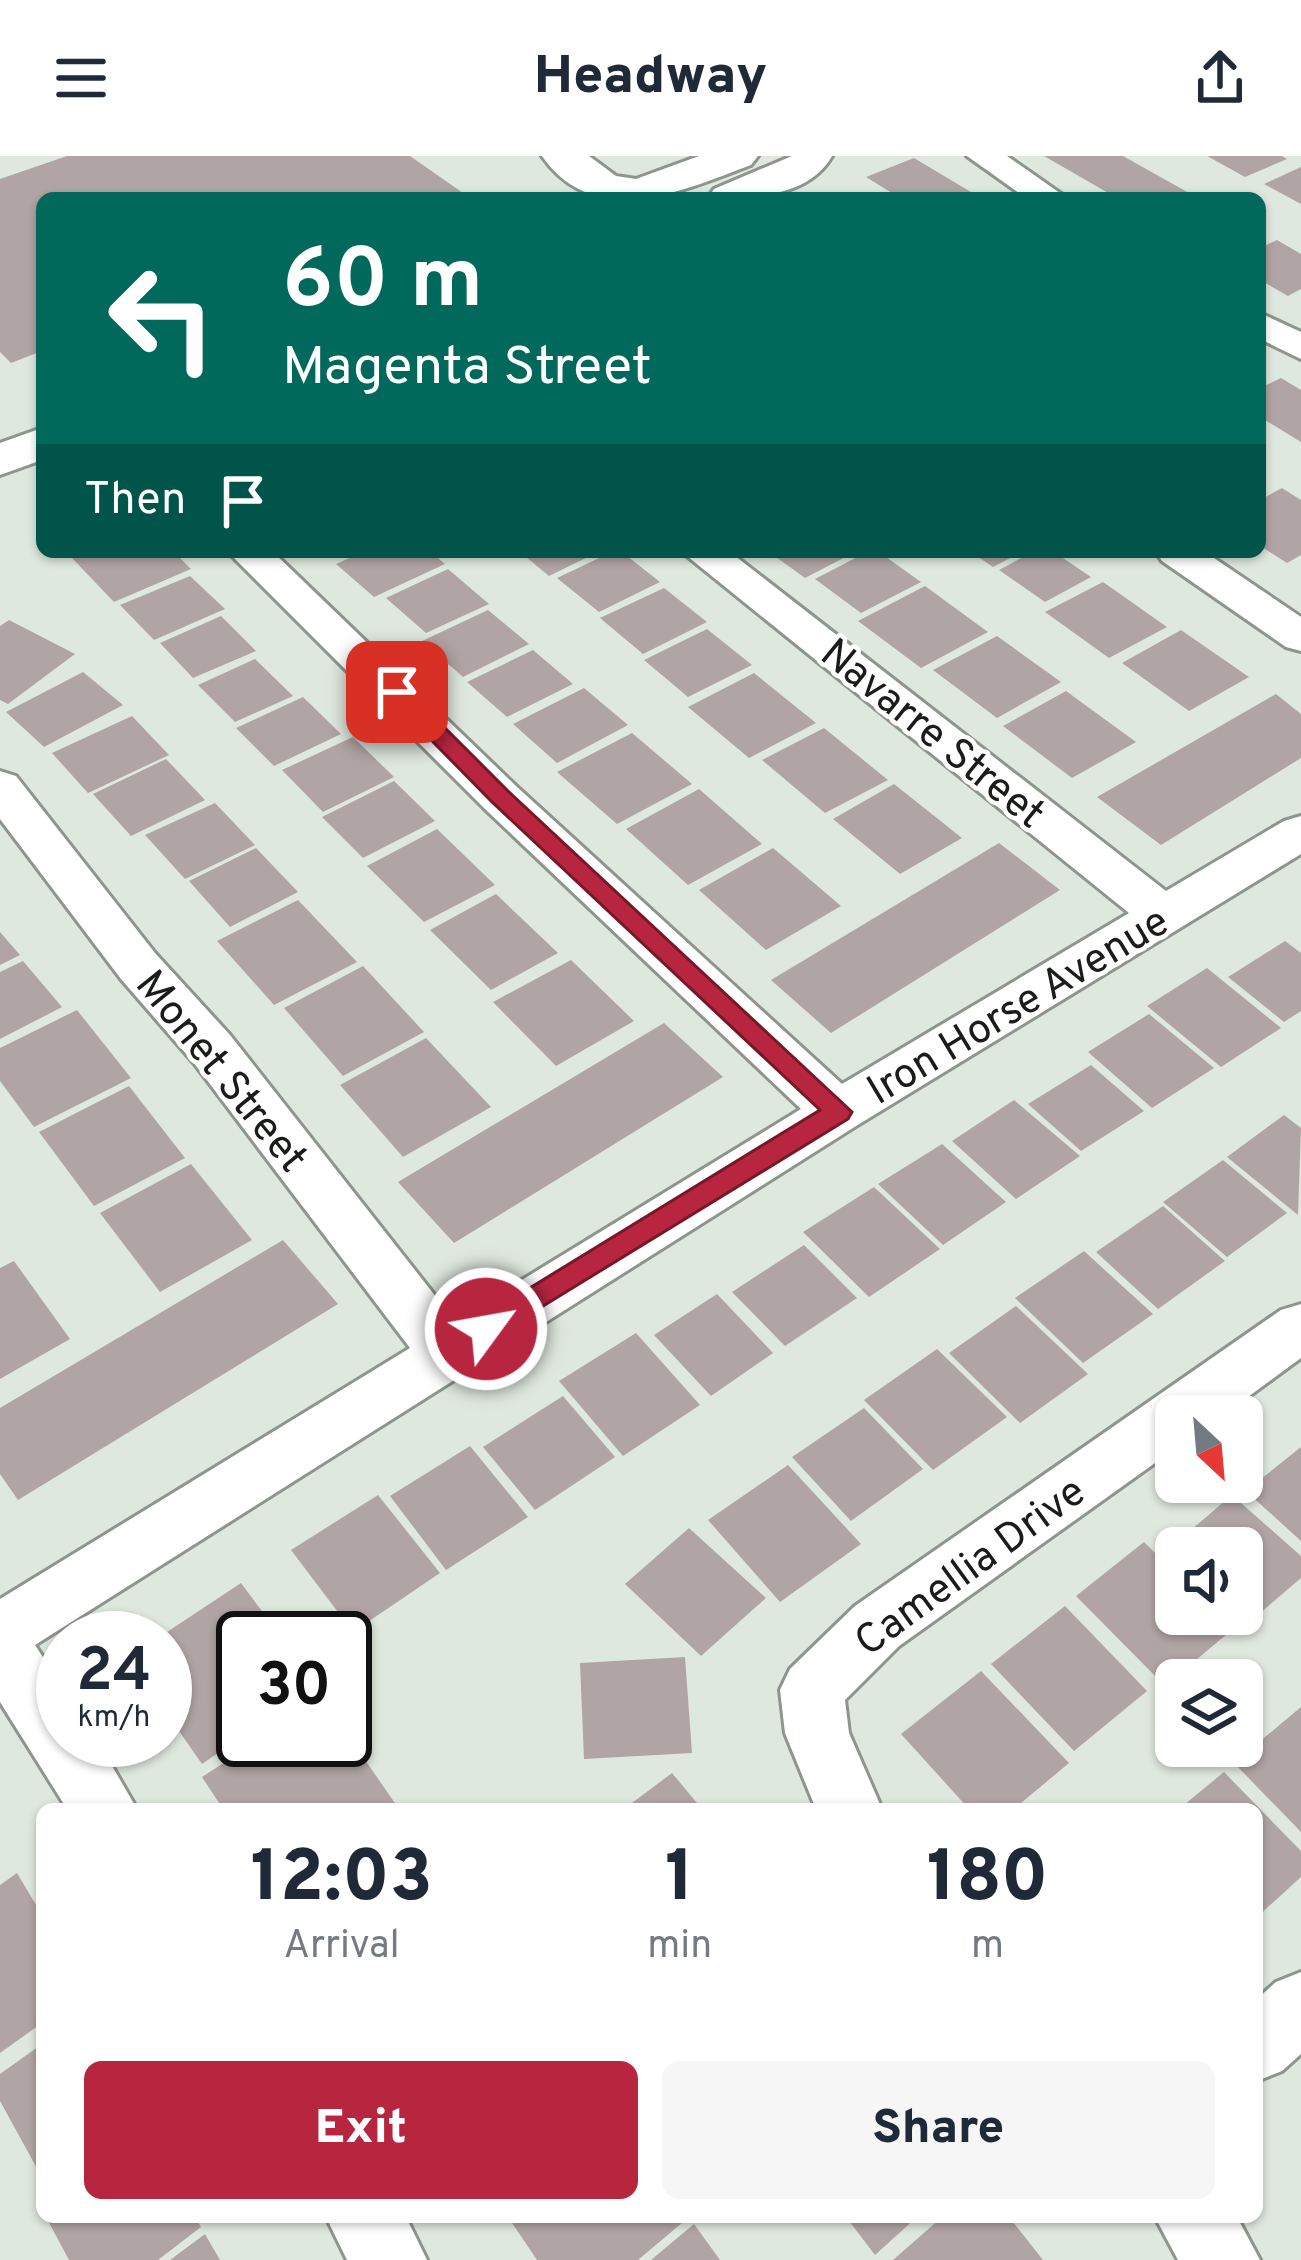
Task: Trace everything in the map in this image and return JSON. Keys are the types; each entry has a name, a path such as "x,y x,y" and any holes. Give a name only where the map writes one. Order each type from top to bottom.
{"street":[{"path":"563,156 603,186 634,186 737,156"},
{"path":"743,192 806,166 812,156"},
{"path":"984,156 1041,192"},
{"path":"1266,328 1301,348"},
{"path":"0,461 36,445"},
{"path":"255,558 500,797 838,1112"},
{"name":"Navarre Street","path":"711,558 1163,915"},
{"path":"1186,558 1301,638"},
{"name":"Monet Street","path":"0,787 138,966 212,1049 447,1353"},
{"name":"Iron Horse Avenue","path":"0,1633 838,1112 1301,832"},
{"name":"Camellia Drive","path":"1205,1395 1301,1327"},
{"name":"Camellia Drive","path":"846,1803 817,1733 812,1690 877,1626 1155,1431"},
{"path":"0,1646 100,1803"},
{"path":"1263,2041 1301,2007"},
{"path":"367,2223 390,2260"},
{"path":"1196,2223 1222,2260"}],"building":[{"path":"67,156 410,156 462,192 36,192 36,353 11,363 0,352 0,179"},
{"path":"1044,156 1123,156 1187,192 1107,192"},
{"path":"1207,156 1282,156 1287,159 1245,177"},
{"path":"914,158 971,192 890,192 866,177"},
{"path":"1301,167 1301,204 1264,184"},
{"path":"1277,240 1301,254 1301,289 1288,296 1266,283 1266,245"},
{"path":"1281,378 1301,390 1301,442 1266,421 1266,385"},
{"path":"1282,488 1301,500 1301,555 1287,563 1266,550 1266,497"},
{"path":"72,558 180,558 191,569 114,602"},
{"path":"350,558 438,558 445,564 374,597 336,564"},
{"path":"527,558 586,558 549,576"},
{"path":"599,558 630,558 660,582 599,612 557,578"},
{"path":"777,558 843,558 805,578"},
{"path":"855,558 887,558 921,582 861,613 815,579"},
{"path":"980,558 1010,558 993,567"},
{"path":"1021,558 1063,558 1091,577 1045,602 999,570"},
{"path":"448,569 489,604 426,633 386,598"},
{"path":"190,576 225,609 154,640 120,605"},
{"path":"1103,582 1167,627 1109,658 1045,612"},
{"path":"925,586 988,632 921,668 858,621"},
{"path":"664,588 707,622 643,654 600,618"},
{"path":"488,610 529,644 463,677 422,641"},
{"path":"221,616 256,651 193,678 160,643"},
{"path":"9,620 75,654 8,704 0,700 0,626"},
{"path":"707,629 752,665 688,697 644,660"},
{"path":"1181,630 1249,677 1189,711 1122,663"},
{"path":"997,636 1061,682 997,718 933,670"},
{"path":"533,650 573,684 507,717 467,682"},
{"path":"255,659 293,696 235,722 198,685"},
{"path":"83,672 123,705 44,747 6,712"},
{"path":"754,673 816,723 749,758 688,707"},
{"path":"584,688 628,725 557,763 513,724"},
{"path":"1066,691 1136,742 1072,778 1003,726"},
{"path":"1276,694 1301,714 1301,758 1161,845 1097,797"},
{"path":"303,697 341,734 274,766 236,728"},
{"path":"132,716 169,755 88,793 52,753"},
{"path":"824,728 888,780 825,813 762,760"},
{"path":"632,733 692,784 617,824 557,772"},
{"path":"353,737 394,777 323,812 282,770"},
{"path":"166,759 205,800 131,836 93,794"},
{"path":"394,781 435,821 363,858 322,817"},
{"path":"894,784 962,838 900,874 833,819"},
{"path":"699,789 762,844 688,885 626,829"},
{"path":"215,803 255,845 185,879 145,835"},
{"path":"437,829 495,885 424,922 367,866"},
{"path":"999,843 1060,890 831,1033 771,980"},
{"path":"256,848 298,892 230,927 189,881"},
{"path":"773,848 841,906 766,950 699,890"},
{"path":"496,894 558,953 491,990 430,930"},
{"path":"298,900 357,962 274,1005 217,941"},
{"path":"0,932 20,955 0,965"},
{"path":"1285,941 1301,953 1301,1011 1284,1022 1228,977"},
{"path":"571,960 634,1021 556,1066 493,1002"},
{"path":"23,961 62,1007 0,1039 0,972"},
{"path":"363,966 424,1032 343,1076 284,1008"},
{"path":"1207,968 1281,1028 1221,1067 1147,1006"},
{"path":"77,1010 131,1078 34,1127 0,1081 0,1048"},
{"path":"1149,1014 1214,1068 1152,1108 1088,1052"},
{"path":"664,1023 723,1077 454,1243 398,1182"},
{"path":"426,1038 491,1107 403,1157 340,1085"},
{"path":"1091,1065 1144,1111 1081,1151 1028,1104"},
{"path":"129,1086 185,1158 94,1206 39,1132"},
{"path":"1014,1100 1080,1156 1016,1199 952,1141"},
{"path":"1284,1115 1301,1128 1298,1215 1227,1157"},
{"path":"942,1144 1006,1202 943,1245 878,1184"},
{"path":"1223,1160 1287,1213 1227,1257 1163,1202"},
{"path":"191,1164 252,1240 160,1292 100,1213"},
{"path":"874,1187 940,1249 869,1297 803,1232"},
{"path":"1163,1206 1225,1261 1158,1309 1096,1252"},
{"path":"283,1240 338,1304 18,1500 0,1474 0,1408"},
{"path":"804,1245 857,1298 785,1346 732,1292"},
{"path":"1084,1251 1153,1314 1083,1363 1015,1298"},
{"path":"14,1261 70,1339 0,1379 0,1268"},
{"path":"717,1294 773,1353 711,1396 654,1335"},
{"path":"1016,1306 1088,1374 1020,1423 949,1353"},
{"path":"636,1333 700,1405 623,1456 559,1381"},
{"path":"937,1349 1007,1417 933,1470 864,1400"},
{"path":"563,1396 615,1457 535,1510 483,1447"},
{"path":"864,1408 923,1469 851,1521 792,1457"},
{"path":"470,1446 528,1517 446,1570 390,1496"},
{"path":"1301,1447 1301,1541 1259,1503 1263,1503 1263,1477"},
{"path":"788,1465 861,1544 780,1602 708,1520"},
{"path":"378,1495 440,1573 372,1619 372,1611 337,1611 291,1550"},
{"path":"1223,1503 1241,1503 1301,1556 1301,1578 1263,1611 1263,1527 1194,1527"},
{"path":"689,1528 766,1598 701,1656 625,1584"},
{"path":"1144,1542 1155,1553 1155,1635 1226,1635 1197,1659 1155,1659 1155,1676 1076,1596"},
{"path":"241,1583 262,1611 216,1611 216,1754 202,1764 192,1750 192,1615"},
{"path":"1065,1606 1147,1691 1074,1751 991,1664"},
{"path":"685,1657 692,1753 584,1759 580,1663"},
{"path":"981,1671 1069,1763 1021,1803 964,1803 901,1734"},
{"path":"1301,1707 1301,1832 1238,1767 1263,1767 1263,1739"},
{"path":"217,1767 370,1767 395,1803 219,1803 202,1777"},
{"path":"1224,1772 1254,1803 1186,1803"},
{"path":"672,1773 697,1803 632,1803"},
{"path":"1263,1812 1301,1851 1301,1877 1263,1912"},
{"path":"17,1873 36,1905 36,2027 0,2053 0,1885"},
{"path":"36,2048 36,2167 0,2101 0,2074"},
{"path":"49,2223 199,2223 201,2227 158,2260 69,2260"},
{"path":"512,2223 682,2223 638,2260 537,2260"},
{"path":"851,2223 910,2223 875,2255"},
{"path":"935,2223 1014,2223 1043,2260 893,2260"},
{"path":"694,2224 720,2260 651,2260"},
{"path":"205,2234 220,2260 170,2260"}],"route":[{"path":"397,692 500,797 838,1112 486,1329"}]}
